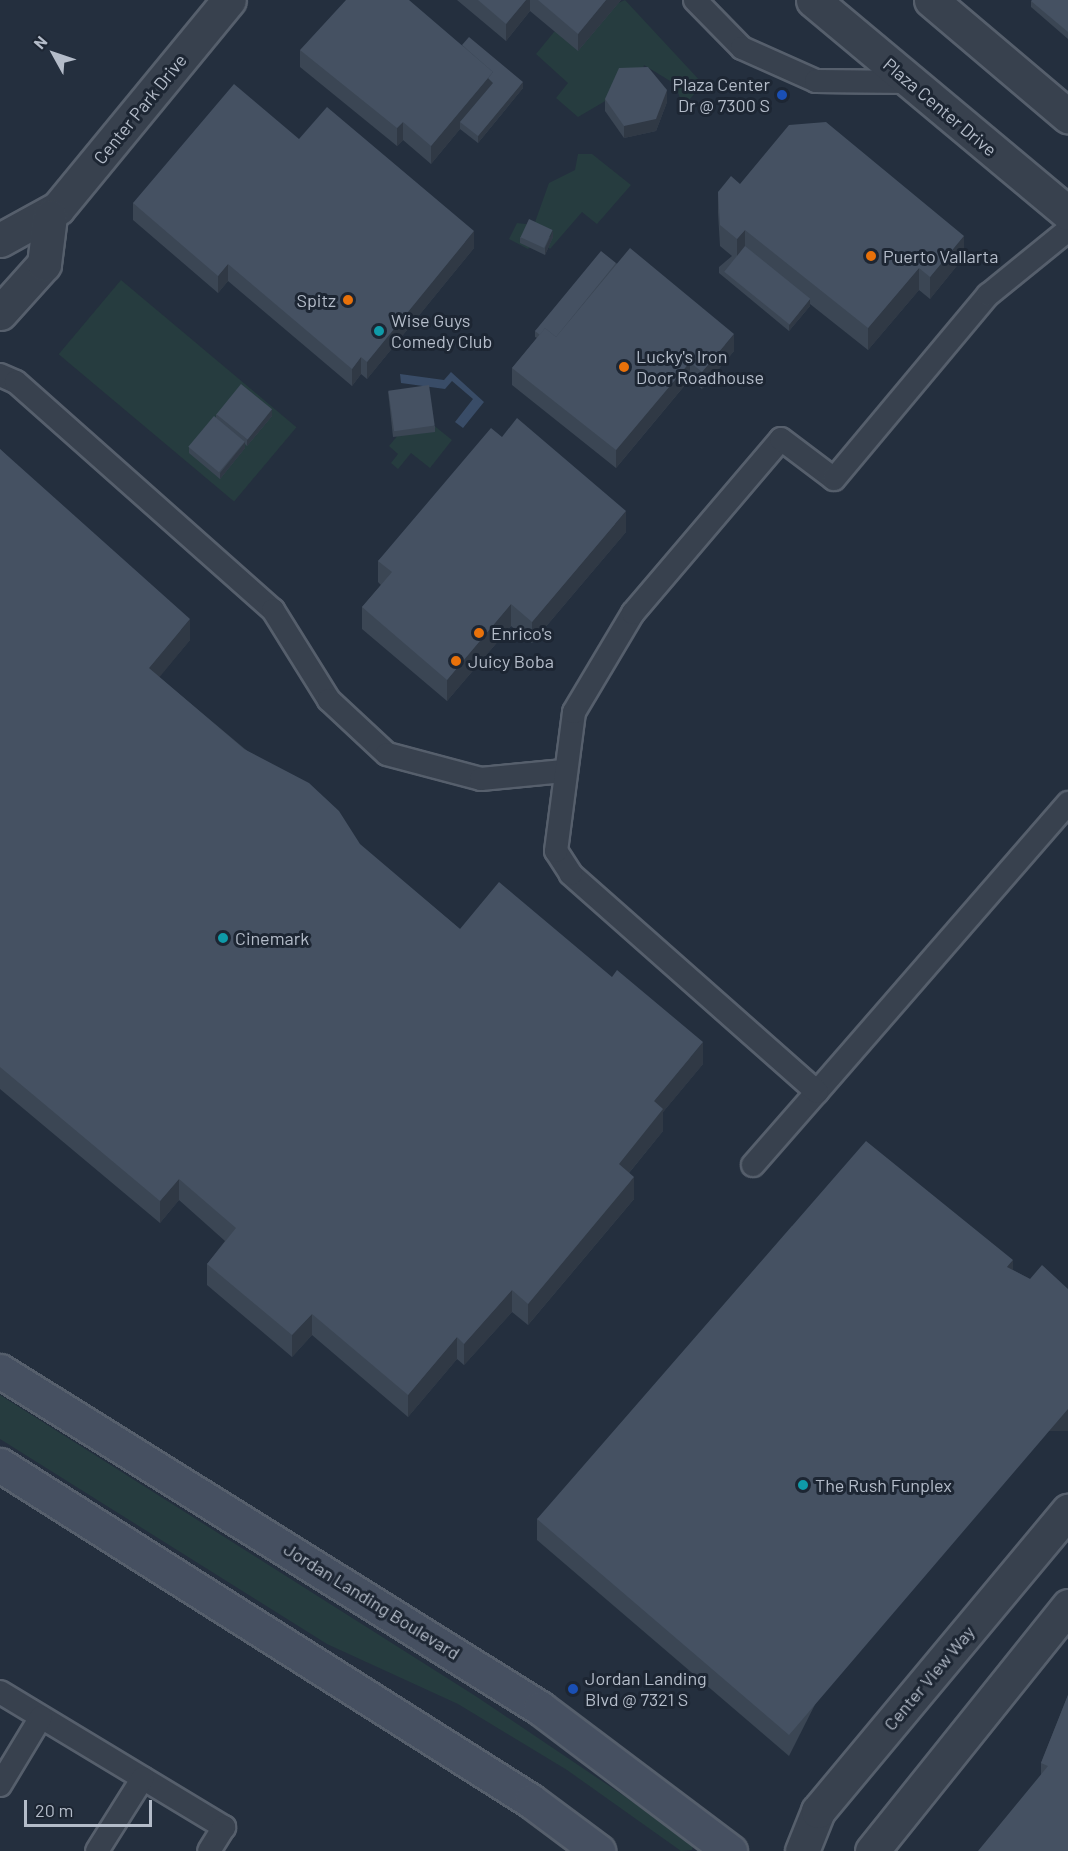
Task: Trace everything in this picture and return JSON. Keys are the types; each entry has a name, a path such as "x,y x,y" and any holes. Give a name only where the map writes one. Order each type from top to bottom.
{"main road":[{"name":"Jordan Landing Boulevard","path":"0,1371 540,1708 730,1851"},
{"path":"0,1464 531,1801 598,1851"}],"street":[{"name":"Center Park Drive","path":"0,240 50,216 229,0"},
{"name":"Plaza Center Drive","path":"813,0 1068,213"},
{"path":"931,0 1068,116"},
{"path":"0,313 44,264 50,216"},
{"name":"Center View Way","path":"802,1851 818,1811 1068,1511"},
{"path":"872,1851 1068,1606"}],"lane":[{"path":"695,0 742,48 816,81 910,82"},
{"path":"817,1092 572,874 556,851 564,771 574,712 633,613 781,439 834,479 988,295 1068,230"},
{"path":"0,375 16,382 273,610 329,700 387,754 481,779 564,771"},
{"path":"753,1165 1068,802"},
{"path":"0,1692 224,1827 209,1851"},
{"path":"0,1785 41,1717"},
{"path":"97,1851 142,1778"}],"green space":[{"path":"625,0 703,84 683,107 675,84 644,65 641,80 578,117 556,98 568,83 536,54 554,32"},
{"path":"578,154 592,154 631,185 597,224 582,212 550,249 538,239 528,249 509,239 517,223 534,225 549,183 575,170"},
{"path":"121,280 296,427 234,502 59,354"},
{"path":"417,412 452,440 430,468 411,453 398,469 391,463 398,454 389,446"},
{"path":"0,1395 477,1697 694,1843 692,1850 681,1851 567,1770 458,1704 327,1644 0,1439"}],"water":[{"path":"451,372 484,402 463,428 455,422 473,399 452,381 445,389 401,383 400,374 444,380"}],"building":[{"path":"346,0 409,0 493,72 431,146 403,122 397,128 300,50"},
{"path":"478,0 526,0 506,24"},
{"path":"538,0 606,0 578,34"},
{"path":"1068,0 1068,32 1031,1"},
{"path":"469,37 523,82 478,136 460,122 493,83 488,78 493,72 462,45"},
{"path":"648,67 667,90 656,119 624,126 605,99 619,68"},
{"path":"234,84 299,139 327,107 474,231 367,362 361,357 352,369 228,264 218,276 133,203"},
{"path":"826,122 964,236 930,277 919,268 868,328 745,230 737,239 720,225 718,192 731,176 740,184 789,125"},
{"path":"529,219 553,230 544,248 521,237"},
{"path":"745,246 810,299 790,325 724,272"},
{"name":"Lucky's Iron Door Roadhouse","path":"630,248 734,334 702,372 690,362 616,450 512,368 545,328 556,337"},
{"path":"601,251 616,263 556,337 545,328 540,335 535,331"},
{"path":"241,384 272,409 248,439 216,414"},
{"path":"429,385 435,426 394,431 388,391"},
{"path":"214,416 245,442 219,472 188,447"},
{"path":"517,418 626,511 532,622 511,604 447,680 362,607 392,572 378,561 491,428 502,437"},
{"name":"Cinemark","path":"0,449 190,619 149,668 244,749 309,783 339,811 360,844 460,929 499,882 612,977 617,970 703,1042 654,1101 663,1109 619,1164 634,1177 528,1304 512,1290 464,1344 457,1337 408,1395 312,1314 292,1335 207,1264 236,1228 179,1179 160,1201 0,1067"},
{"name":"The Rush Funplex","path":"866,1141 1013,1260 1007,1267 1030,1279 1042,1265 1068,1289 1068,1409 789,1735 537,1519"},
{"path":"1068,1695 1068,1851 978,1851 1048,1766 1041,1763"}],"place":[{"name":"Plaza Center Dr @ 7300 S","path":"782,95"},
{"name":"Puerto Vallarta","path":"871,256"},
{"name":"Spitz","path":"348,300"},
{"name":"Wise Guys Comedy Club","path":"379,331"},
{"name":"Lucky's Iron Door Roadhouse","path":"624,367"},
{"name":"Enrico's","path":"479,633"},
{"name":"Juicy Boba","path":"456,661"},
{"name":"Cinemark","path":"223,938"},
{"name":"The Rush Funplex","path":"803,1485"},
{"name":"Jordan Landing Blvd @ 7321 S","path":"573,1689"}]}
